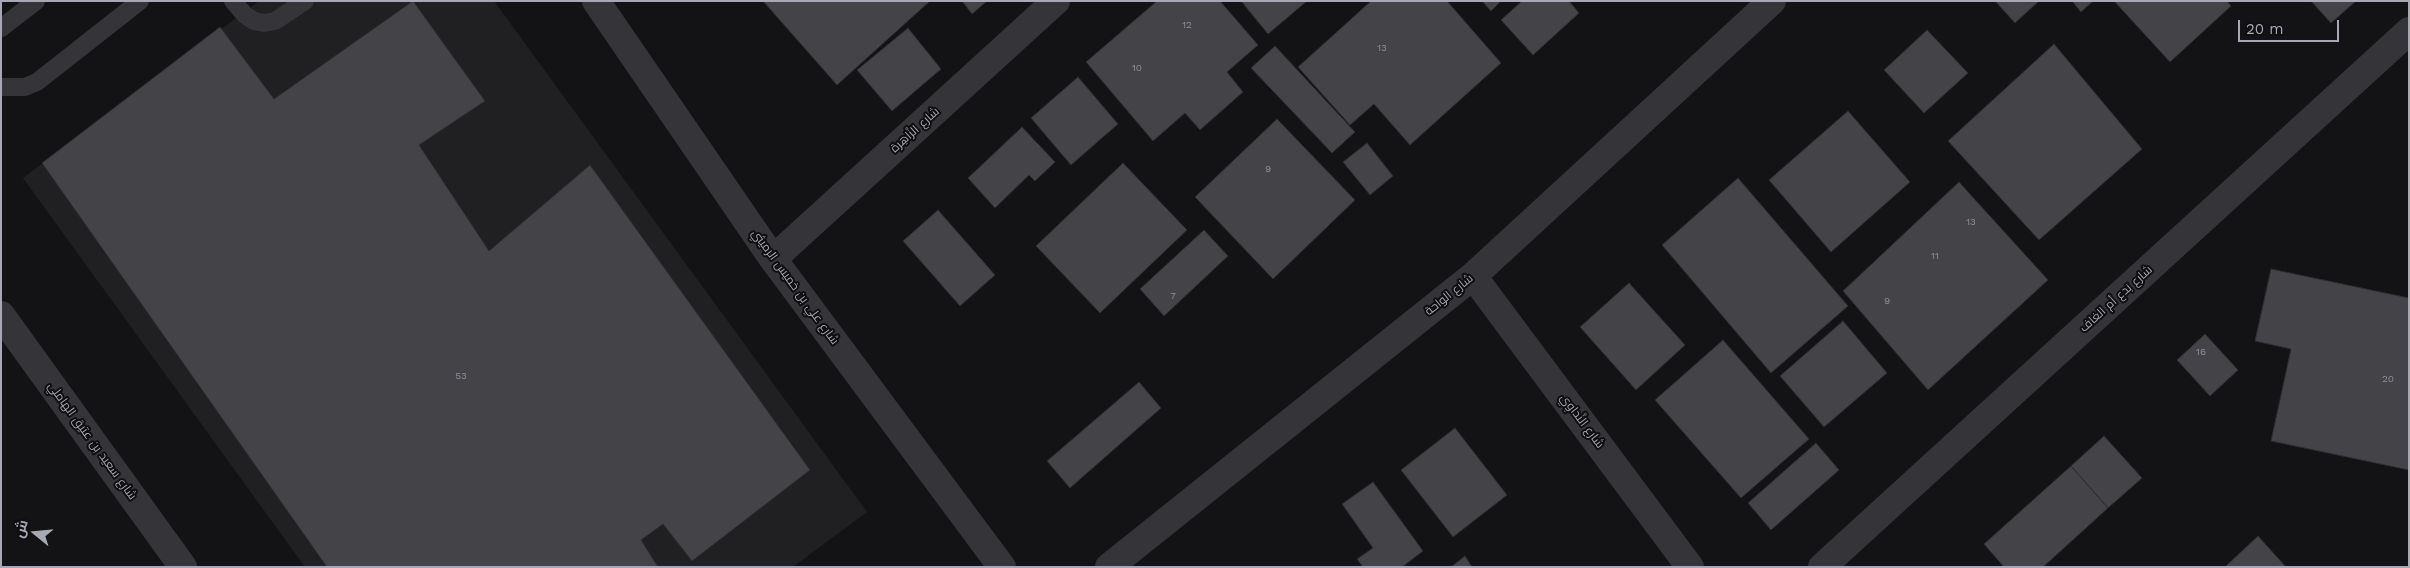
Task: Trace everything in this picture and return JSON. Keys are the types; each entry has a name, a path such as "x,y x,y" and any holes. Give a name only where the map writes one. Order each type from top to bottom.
{"street":[{"name":"شارع الزَّاهِرة","path":"773,259 1056,1"},
{"name":"شارع الواحة","path":"1109,567 1473,276 1772,1"},
{"name":"شارع علي بن خميس الرميثي","path":"599,2 773,259 1002,567"},
{"name":"شارع بَدع أم الغاف","path":"1822,567 2409,31"},
{"name":"شارع النَّداوِي","path":"1473,276 1690,567"},
{"name":"شارع سعيد بن عتيق الهاملي","path":"1,315 183,567"}],"lane":[{"path":"1,28 36,1"},
{"path":"1,87 25,87 37,82 140,1"},
{"path":"232,1 245,15 254,21 264,23 275,21 305,1"}],"shaded area":[{"path":"259,1 494,1 867,512 793,567 305,567 23,178"}],"building":[{"path":"413,1 485,101 419,145 489,251 590,165 810,470 692,561 663,524 641,540 658,567 327,567 42,163 220,27 274,99"},
{"path":"763,1 930,1 837,85"},
{"path":"962,1 987,1 972,14"},
{"path":"1157,1 1220,1 1258,45 1227,72 1243,92 1200,130 1185,113 1153,141 1086,62"},
{"path":"1241,1 1307,1 1268,34"},
{"path":"1371,1 1447,1 1501,63 1410,145 1374,104 1350,125 1298,67"},
{"path":"1482,1 1501,1 1491,11"},
{"path":"1522,1 1569,1 1579,13 1533,55 1501,20"},
{"path":"1995,1 2039,1 2015,23"},
{"path":"2072,1 2093,1 2081,12"},
{"path":"2114,1 2227,1 2231,6 2170,62"},
{"path":"2311,1 2356,1 2331,23"},
{"path":"908,28 941,69 892,111 857,70"},
{"path":"1927,30 1968,73 1924,113 1884,70"},
{"path":"2054,44 2142,149 2039,240 1948,141"},
{"path":"1275,46 1355,132 1332,153 1251,68"},
{"path":"1078,77 1118,124 1071,165 1031,118"},
{"path":"1848,111 1910,182 1831,252 1769,180"},
{"path":"1277,119 1355,200 1273,279 1195,197"},
{"path":"1022,127 1055,162 1035,181 1029,175 995,208 968,178"},
{"path":"1367,143 1393,176 1370,195 1343,162"},
{"path":"1123,163 1187,230 1100,313 1036,246"},
{"path":"1738,178 1848,306 1771,373 1662,245"},
{"path":"1959,182 2048,280 1928,390 1843,291"},
{"path":"938,210 995,275 960,306 903,241"},
{"path":"1204,230 1228,256 1164,316 1140,289"},
{"path":"2271,269 2409,298 2409,470 2271,441 2291,349 2255,341"},
{"path":"1629,283 1685,345 1636,390 1580,327"},
{"path":"1843,321 1887,373 1824,427 1780,376"},
{"path":"2205,334 2238,370 2210,396 2177,360"},
{"path":"1723,340 1809,439 1741,498 1655,400"},
{"path":"1139,382 1161,408 1070,488 1047,461"},
{"path":"1455,428 1507,495 1453,537 1401,470"},
{"path":"2104,436 2142,478 2108,508 2071,466"},
{"path":"1816,443 1839,470 1771,530 1748,503"},
{"path":"2071,466 2108,508 2043,567 2004,567 1984,544"},
{"path":"1373,482 1423,551 1402,567 1363,567 1357,559 1373,548 1342,504"},
{"path":"2258,536 2286,567 2226,567 2226,566"},
{"path":"1465,556 1472,567 1451,567"}]}
